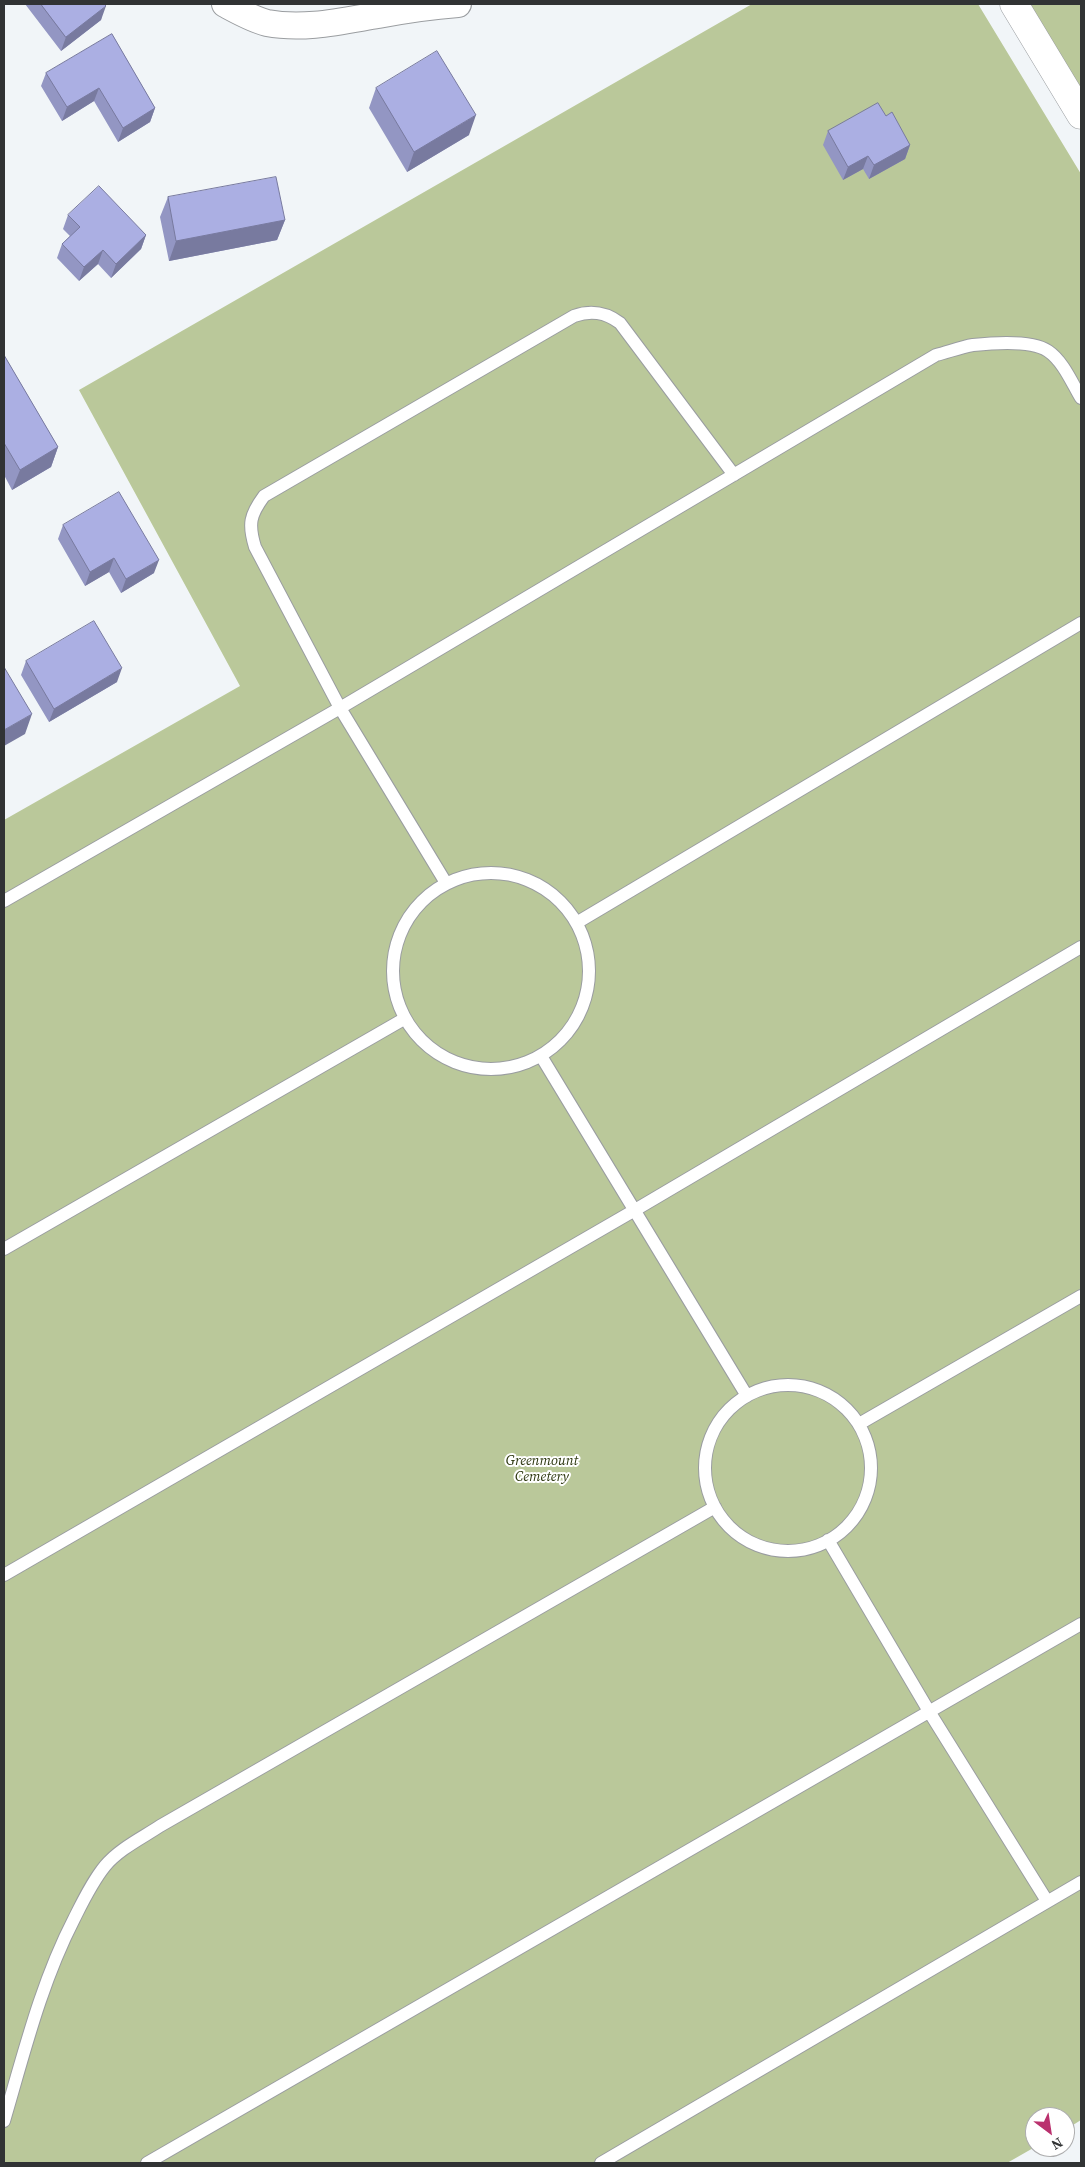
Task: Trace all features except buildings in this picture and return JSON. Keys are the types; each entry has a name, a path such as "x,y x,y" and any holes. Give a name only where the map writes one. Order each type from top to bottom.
{"street":[{"path":"225,4 243,14 267,22 294,26 326,24 420,8 458,4"},
{"path":"1014,4 1081,115"}],"lane":[{"path":"446,883 340,708 255,547 250,530 253,510 264,496 574,316 594,312 612,317 620,323 734,474"},
{"path":"4,901 340,708 936,355 972,346 1022,344 1038,346 1048,351 1058,361 1081,398"},
{"path":"578,922 1081,623"},
{"path":"499,872 529,880 553,894 578,922 587,947 590,976 585,1002 573,1027 554,1047 541,1056 526,1064 497,1070 470,1068 445,1059 434,1052 424,1044 404,1019 395,997 392,975 396,945 408,917 429,894 446,883 469,874 499,872"},
{"path":"4,1575 635,1210 1081,947"},
{"path":"4,1249 404,1019"},
{"path":"541,1056 747,1396"},
{"path":"859,1424 1081,1296"},
{"path":"794,1385 819,1390 842,1404 859,1424 865,1434 871,1460 869,1487 861,1508 845,1528 828,1540 805,1549 780,1550 755,1544 732,1530 715,1507 706,1478 707,1453 713,1432 727,1412 747,1396 771,1386 794,1385"},
{"path":"4,2121 36,2013 56,1955 90,1886 106,1865 125,1848 715,1507"},
{"path":"828,1540 930,1713 1047,1901"},
{"path":"147,2163 930,1713 1081,1624"},
{"path":"601,2163 1081,1882"}],"green space":[{"name":"Greenmount Cemetery","path":"752,4 978,4 1081,174 1081,2120 1075,2124 1075,2107 1025,2107 1025,2153 1007,2163 4,2163 4,820 240,686 79,390"},
{"path":"1014,4 1081,4 1081,115"}]}
